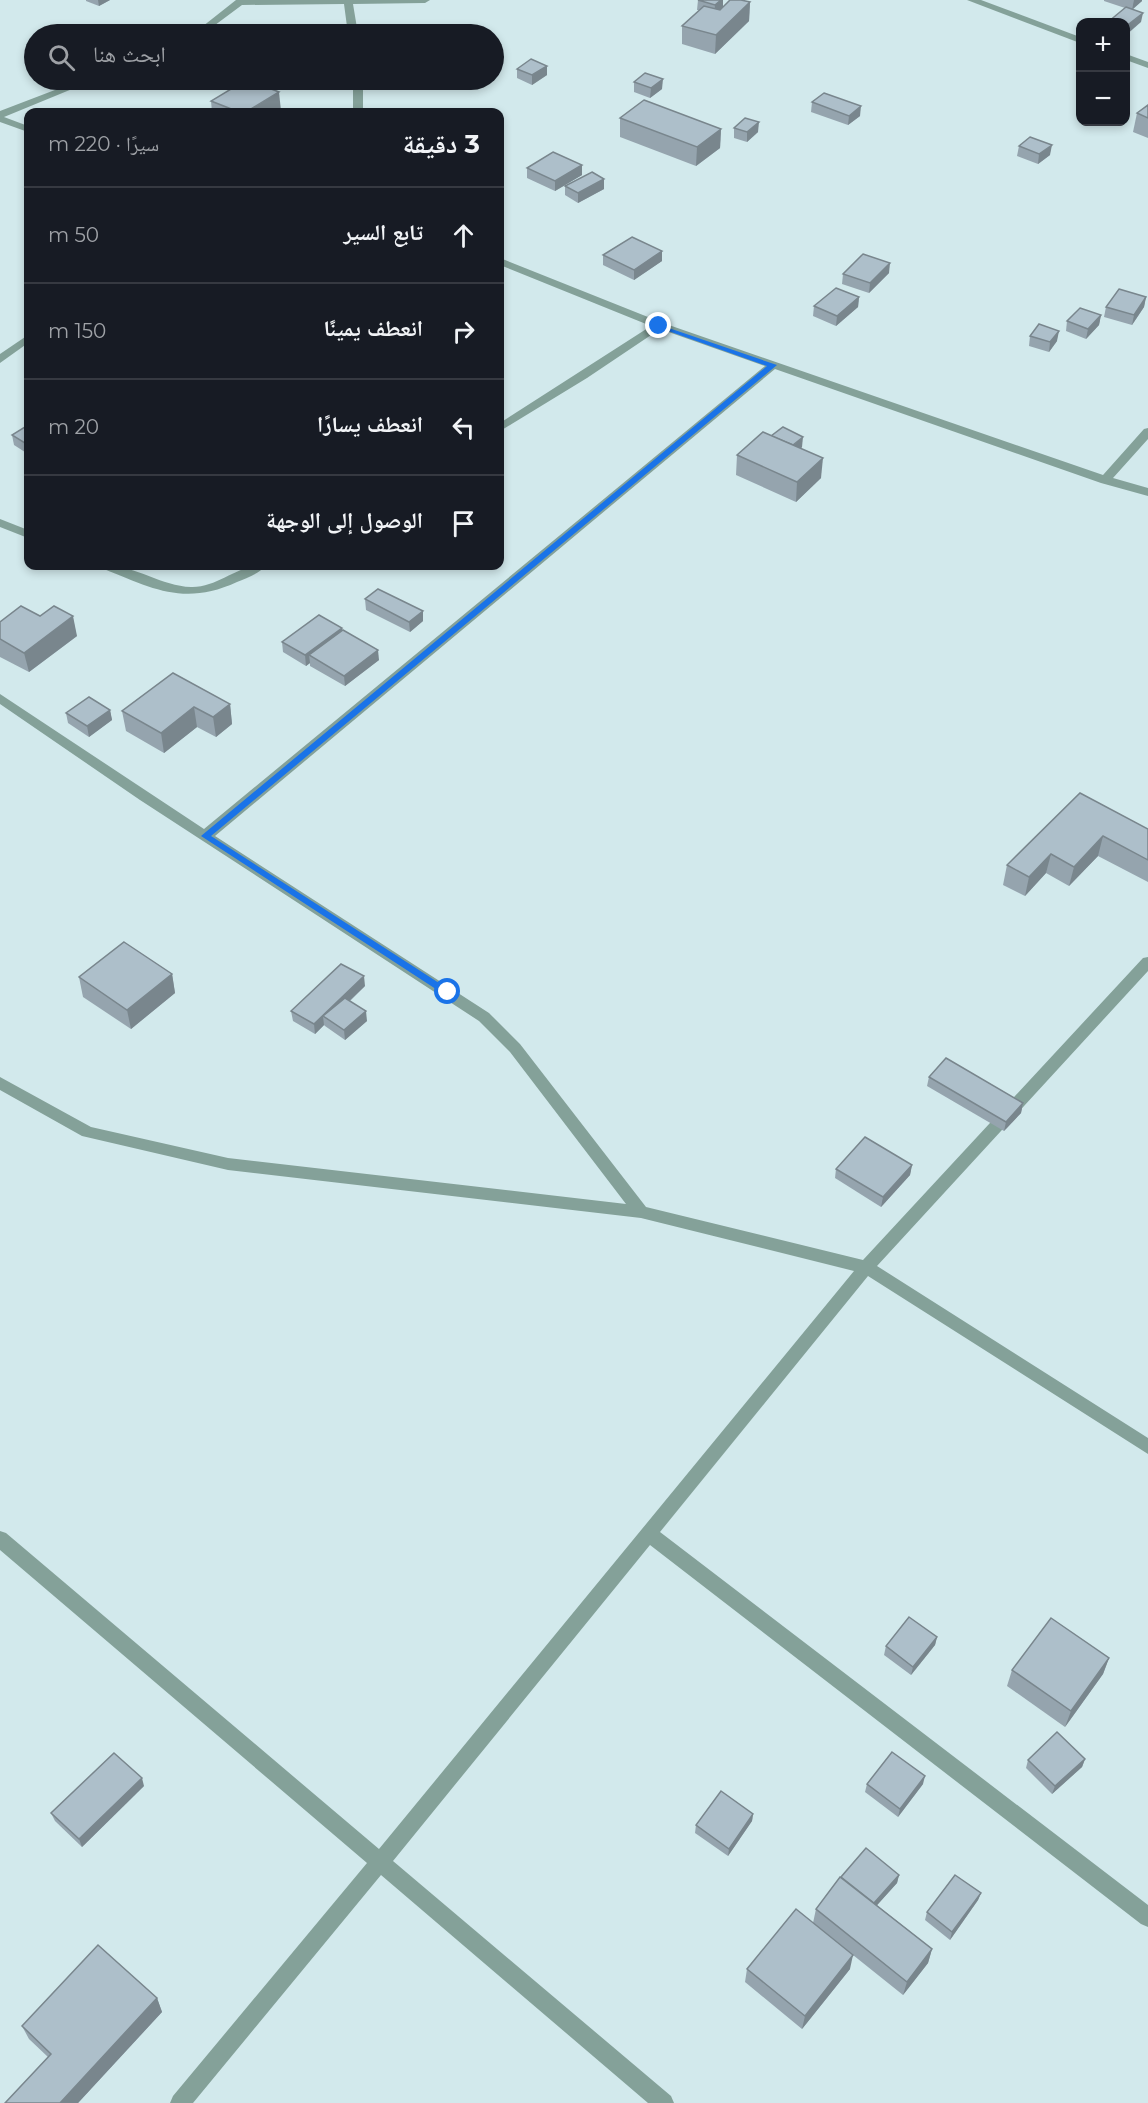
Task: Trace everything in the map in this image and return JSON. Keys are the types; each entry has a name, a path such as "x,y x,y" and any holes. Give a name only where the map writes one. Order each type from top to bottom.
{"street":[{"path":"211,24 241,1 425,0"},
{"path":"972,0 1076,39"},
{"path":"348,1 352,24"},
{"path":"1130,59 1148,65"},
{"path":"0,117 65,90"},
{"path":"358,90 358,108"},
{"path":"0,117 24,127"},
{"path":"504,263 659,326 1105,480 1148,492"},
{"path":"504,425 659,326"},
{"path":"0,360 24,341"},
{"path":"205,836 773,365"},
{"path":"1105,480 1148,432"},
{"path":"0,523 24,532"},
{"path":"119,570 153,583 190,592 231,581 252,570"},
{"path":"0,698 205,836 484,1017 515,1048 641,1212"},
{"path":"180,2103 866,1267 1148,962"},
{"path":"0,1083 87,1132 228,1164 641,1212 866,1267 1148,1447"},
{"path":"648,1533 1148,1917"},
{"path":"0,1539 664,2103"}],"building":[{"path":"698,0 721,0 715,5"},
{"path":"730,0 750,2 716,35 682,26 704,6 720,10"},
{"path":"1126,7 1143,13 1130,23 1130,18 1113,18"},
{"path":"531,59 547,66 532,75 517,69"},
{"path":"645,73 663,79 651,88 634,82"},
{"path":"229,90 279,92 253,108 229,108 211,101"},
{"path":"824,93 861,106 849,116 812,102"},
{"path":"644,100 721,129 697,147 620,118"},
{"path":"1148,105 1148,118 1137,113"},
{"path":"745,118 759,122 747,132 734,128"},
{"path":"1030,137 1052,145 1039,154 1019,146"},
{"path":"553,152 582,165 555,181 527,168"},
{"path":"592,172 604,179 578,193 565,186"},
{"path":"632,237 662,251 634,270 603,255"},
{"path":"863,254 890,263 870,283 843,274"},
{"path":"836,288 859,297 837,316 814,306"},
{"path":"1119,289 1146,297 1134,315 1106,307"},
{"path":"1080,308 1101,315 1088,329 1067,321"},
{"path":"1039,324 1059,331 1050,342 1030,336"},
{"path":"783,427 803,437 793,445 771,436"},
{"path":"24,428 24,442 12,435"},
{"path":"763,432 823,458 797,482 737,455"},
{"path":"378,589 423,611 409,622 365,599"},
{"path":"21,606 40,616 54,606 73,616 24,653 0,639 0,622"},
{"path":"319,615 342,628 305,655 282,642"},
{"path":"343,630 378,650 344,676 309,655"},
{"path":"173,673 230,704 213,717 194,707 161,733 122,711"},
{"path":"89,697 110,710 87,726 66,713"},
{"path":"1080,793 1148,829 1148,860 1103,836 1074,867 1051,854 1029,877 1007,865"},
{"path":"124,942 172,974 127,1010 79,977"},
{"path":"341,964 364,976 314,1024 291,1011"},
{"path":"345,998 366,1011 344,1030 323,1016"},
{"path":"946,1058 1023,1103 1006,1122 929,1077"},
{"path":"865,1137 912,1165 883,1197 836,1169"},
{"path":"909,1617 937,1637 913,1667 886,1646"},
{"path":"1051,1618 1109,1658 1071,1711 1012,1670"},
{"path":"1057,1732 1085,1759 1055,1786 1028,1760"},
{"path":"892,1752 925,1776 900,1809 867,1784"},
{"path":"114,1753 142,1778 79,1839 51,1813"},
{"path":"721,1791 753,1814 729,1849 696,1825"},
{"path":"866,1848 899,1875 874,1903 841,1877"},
{"path":"955,1875 981,1893 952,1932 927,1912"},
{"path":"840,1877 932,1949 907,1982 816,1909"},
{"path":"796,1909 853,1955 805,2016 747,1969"},
{"path":"98,1945 157,1998 60,2103 5,2103 51,2054 22,2026"}],"route":[{"path":"448,992 205,836 773,365 659,326"}]}
